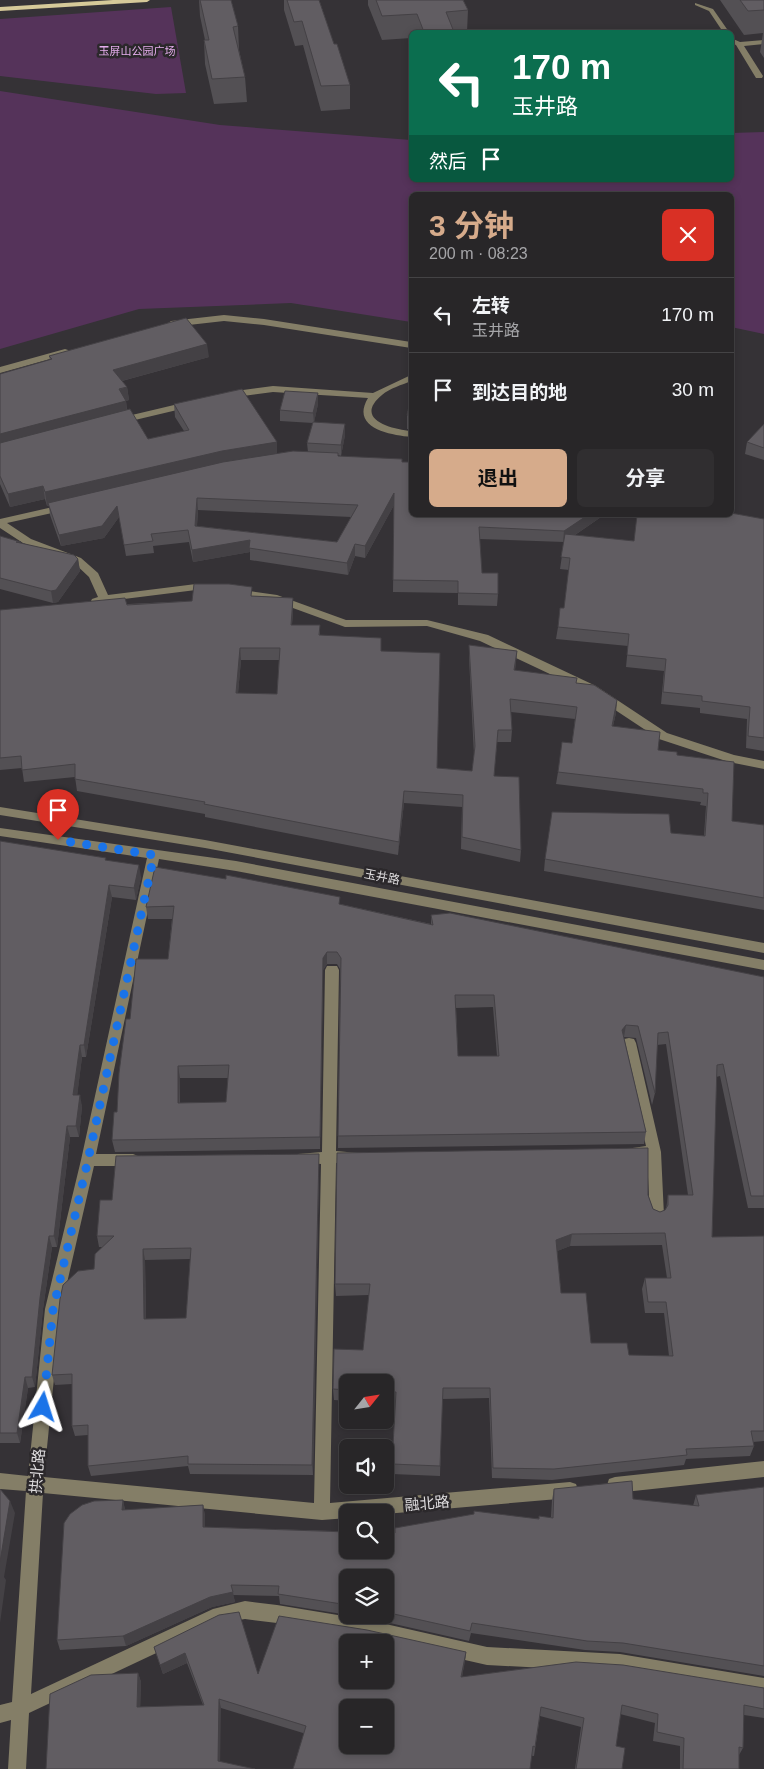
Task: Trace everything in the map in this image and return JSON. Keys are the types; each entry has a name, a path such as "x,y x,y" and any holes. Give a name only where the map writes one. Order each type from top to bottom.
{"main road":[{"path":"0,9 147,0"}],"street":[{"path":"696,2 710,10 725,30"},
{"path":"696,2 717,30"},
{"path":"734,42 739,44 764,42"},
{"path":"739,44 758,76"},
{"path":"158,327 178,322 224,318 264,322 409,345"},
{"path":"0,370 72,350"},
{"path":"409,379 376,396 368,407 369,417 377,426 393,433 409,434"},
{"path":"110,424 209,400 274,389 376,396"},
{"path":"0,522 73,506"},
{"path":"0,522 27,541 77,560 94,575 104,599"},
{"path":"81,604 104,599 196,587 273,597 345,624 427,623 484,638 592,689 663,736 733,759 764,765"},
{"name":"玉井路","path":"0,811 205,844 764,948"},
{"name":"玉井路","path":"0,832 246,868 764,965"},
{"name":"拱北路","path":"17,1769 35,1484 53,1310 88,1160 154,855"},
{"path":"322,1512 332,970"},
{"path":"629,1043 654,1152 657,1216"},
{"path":"615,1153 654,1152"},
{"path":"290,1158 368,1157"},
{"path":"88,1160 146,1160"},
{"path":"600,1487 764,1469"},
{"name":"融北路","path":"0,1481 322,1512 581,1488"},
{"path":"0,1714 21,1708 218,1614 245,1610 368,1629 487,1656 620,1663 764,1687"}],"green space":[{"name":"玉屏山公园广场","path":"171,7 186,93 156,94 0,76 0,19"},
{"path":"0,91 220,125 409,140 409,182 734,182 734,133 764,132 764,334 734,328 734,192 409,192 409,322 291,303 139,309 0,349"}],"building":[{"path":"200,0 231,0 238,26 233,27 245,77 212,79 204,40 209,40"},
{"path":"287,0 319,0 334,44 337,44 350,85 321,86 302,21 294,22"},
{"path":"376,0 463,0 468,10 446,12 453,30 423,30 417,14 382,16"},
{"path":"740,0 764,0 764,10 748,11"},
{"path":"186,318 207,344 113,370 127,387 119,389 126,401 0,434 0,374 52,359 49,356"},
{"path":"242,389 277,442 222,451 45,492 43,486 8,494 0,476 0,443 130,409 148,439 189,430 174,404"},
{"path":"285,391 318,393 313,413 280,410"},
{"path":"313,422 345,424 341,445 307,443"},
{"path":"764,424 764,448 747,442"},
{"path":"293,451 338,453 338,456 402,459 402,462 409,462 409,517 585,517 564,531 479,527 482,573 498,573 498,594 458,593 458,581 393,580 394,493 365,546 355,544 347,563 249,548 250,540 192,550 188,530 151,534 153,541 124,545 117,506 102,526 59,535 48,503 223,462","holes":["197,498 358,505 337,542 195,526"]},
{"path":"734,514 764,519 764,738 748,736 750,707 702,701 702,696 663,692 666,659 627,655 629,634 558,627 560,608 564,608 570,558 561,557 565,534 634,541 637,517 734,517"},
{"path":"0,536 21,542 16,542 74,555 78,559 56,590 51,591 0,578"},
{"path":"194,584 229,584 252,587 251,596 293,598 291,625 320,625 319,635 381,638 381,651 440,653 437,768 472,771 475,746 469,645 517,651 514,670 577,678 576,683 594,685 617,700 612,726 660,732 658,750 677,752 677,755 734,762 732,821 764,825 764,898 545,859 552,812 669,814 671,833 705,836 708,793 703,793 703,789 558,772 562,742 572,743 577,707 510,699 512,730 498,730 494,776 519,777 521,850 462,837 463,795 404,791 399,842 204,804 205,802 75,779 75,764 22,770 21,756 0,758 0,610 125,598 127,605 192,601","holes":["240,648 280,648 277,694 236,693"]},
{"path":"0,841 139,865 134,888 109,885 84,1045 80,1045 73,1095 80,1095 76,1126 67,1126 54,1236 49,1236 40,1298 32,1377 25,1377 17,1433 0,1433"},
{"path":"155,867 226,879 226,875 340,897 339,904 433,925 431,915 450,913 764,977 764,1196 751,1196 723,1064 717,1065 712,1237 764,1236 764,1431 751,1431 754,1446 686,1449 687,1455 554,1469 493,1468 490,1388 443,1388 440,1466 394,1464 396,1392 394,1392 394,1374 339,1374 339,1389 333,1389 334,1349 363,1350 370,1284 335,1284 337,1153 648,1148 648,1195 653,1209 660,1212 665,1210 668,1205 668,1195 693,1195 668,1032 658,1033 655,1093 638,1026 626,1025 622,1030 646,1132 338,1136 341,958 337,952 327,952 323,958 320,1137 112,1140 114,1112 117,1112 119,1073 126,1019 130,1019 136,959 168,959 174,906 146,907","holes":["455,995 494,995 499,1056 458,1056","229,1065 226,1102 178,1103 178,1066","665,1233 671,1278 645,1278 648,1302 666,1302 673,1356 629,1355 627,1343 591,1343 586,1293 561,1293 556,1240 572,1234"]},
{"path":"319,1154 312,1465 188,1464 188,1456 88,1466 88,1425 72,1426 72,1374 52,1375 63,1285 78,1271 94,1269 95,1254 114,1236 97,1236 100,1200 112,1200 116,1156","holes":["191,1248 186,1318 144,1319 143,1249"]},
{"path":"632,1481 633,1499 699,1506 696,1495 764,1487 764,1666 623,1643 587,1641 472,1623 470,1631 394,1614 394,1569 339,1569 339,1604 278,1594 279,1586 231,1585 233,1592 210,1597 123,1636 57,1640 64,1523 70,1514 82,1505 94,1501 123,1500 122,1510 203,1505 203,1527 339,1532 339,1559 394,1559 395,1528 474,1514 474,1511 539,1519 539,1516 553,1518 554,1489"},
{"path":"0,1489 10,1501 0,1562"},
{"path":"239,1612 258,1674 279,1616 385,1634 339,1634 339,1689 394,1689 394,1636 466,1652 461,1677 576,1662 623,1665 764,1688 764,1709 744,1705 743,1748 739,1747 739,1769 683,1769 684,1738 657,1732 658,1714 622,1705 616,1746 625,1748 622,1769 576,1769 584,1718 541,1707 530,1769 293,1769 306,1726 219,1699 218,1761 255,1769 46,1769 50,1694 91,1675 138,1673 137,1707 204,1705 185,1653 160,1665 154,1647 219,1615"}],"route":[{"path":"43,1407 53,1310 88,1160 154,855 58,840"}]}
